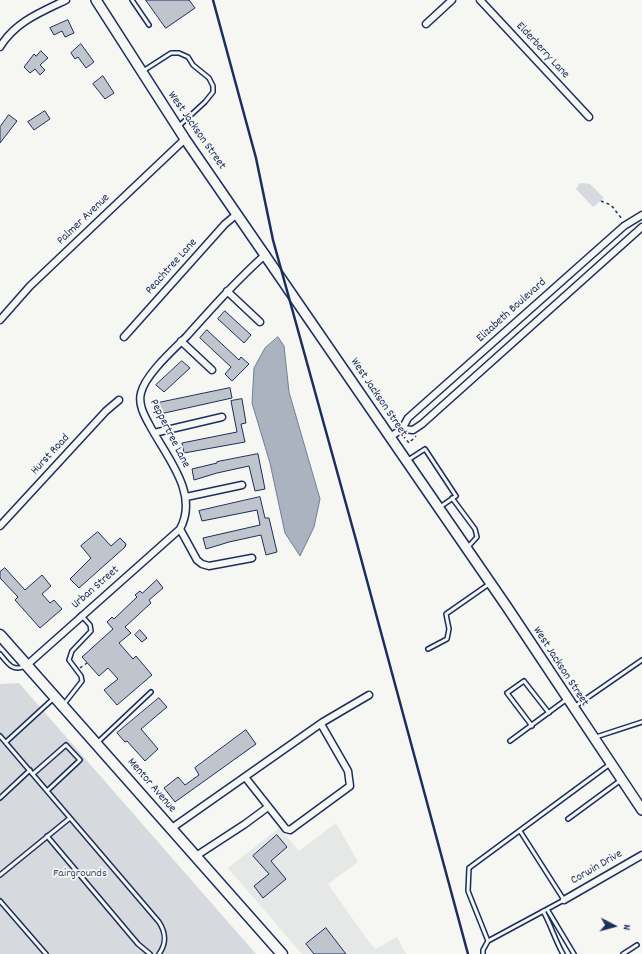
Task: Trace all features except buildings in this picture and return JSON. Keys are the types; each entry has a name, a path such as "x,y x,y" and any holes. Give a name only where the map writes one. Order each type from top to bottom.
{"main road":[{"name":"Mentor Avenue","path":"0,636 172,828 282,954"}],"street":[{"path":"0,48 10,33 23,23 66,0"},
{"name":"West Jackson Street","path":"96,0 185,139 266,254 467,548 642,810"},
{"path":"426,24 452,0"},
{"name":"Elderberry Lane","path":"480,0 589,117"},
{"name":"Palmer Avenue","path":"0,320 30,286 185,139"},
{"name":"Peachtree Lane","path":"124,336 225,224 237,214"},
{"name":"Elizabeth Boulevard","path":"390,437 400,430 408,418 624,226 642,215"},
{"name":"Elizabeth Boulevard","path":"400,430 414,430 422,424 642,227"},
{"name":"Peppertree Lane","path":"180,529 186,519 186,496 173,466 154,433 142,408 140,399 141,391 149,378 181,341 227,291 266,254"},
{"path":"227,291 260,322"},
{"path":"181,341 212,370"},
{"name":"Hurst Road","path":"0,526 106,411 120,400"},
{"path":"154,433 222,417"},
{"path":"186,496 242,485"},
{"path":"180,529 197,560 202,564 208,566 252,558"},
{"name":"Urban Street","path":"27,665 180,529"},
{"path":"172,828 321,724 369,695"},
{"path":"245,777 286,829 290,830 350,786 348,772 321,724"},
{"path":"196,856 268,807"},
{"name":"Corwin Drive","path":"564,900 642,855"}],"lane":[{"path":"132,0 149,25"},
{"path":"141,72 171,53 179,53 188,57 193,65 209,78 213,86 213,92 205,102 178,127"},
{"path":"407,462 425,449 456,496 439,508"},
{"path":"452,498 475,529 477,537 467,548"},
{"path":"428,649 447,639 449,629 446,614 490,583"},
{"path":"6,742 82,682 81,676 69,660 72,651 91,631 90,625 81,616"},
{"path":"0,654 12,668 19,669 27,665"},
{"path":"573,708 642,660"},
{"path":"532,726 507,693 524,681 548,713"},
{"path":"96,743 151,692"},
{"path":"510,741 567,699"},
{"path":"593,738 642,722"},
{"path":"0,736 159,922 164,933 165,941 159,954"},
{"path":"33,774 66,745 80,760 47,791"},
{"path":"488,941 468,890 469,868 610,764"},
{"path":"0,798 30,770"},
{"path":"568,819 621,780"},
{"path":"0,875 70,818"},
{"path":"483,954 483,950 488,941 564,900 520,831"},
{"path":"47,836 138,944 150,954"},
{"path":"0,901 46,954"},
{"path":"547,909 574,954"},
{"path":"543,911 551,924 553,934 563,954"},
{"path":"623,954 637,945"}],"path":[{"path":"600,201 611,205 622,219"},
{"path":"400,430 409,443"}],"shaded area":[{"path":"278,337 284,346 289,392 320,499 314,527 300,556 285,533 270,463 252,403 254,368 265,348"},
{"path":"336,823 358,862 328,884 369,942 376,949 397,937 406,954 302,954 228,868 279,828 299,851"}],"green space":[{"path":"580,183 590,184 604,198 593,207 576,189"},
{"name":"Fairgrounds","path":"19,683 256,954 0,954 0,684"}],"railway":[{"path":"213,0 256,158 273,240 468,954"}]}
